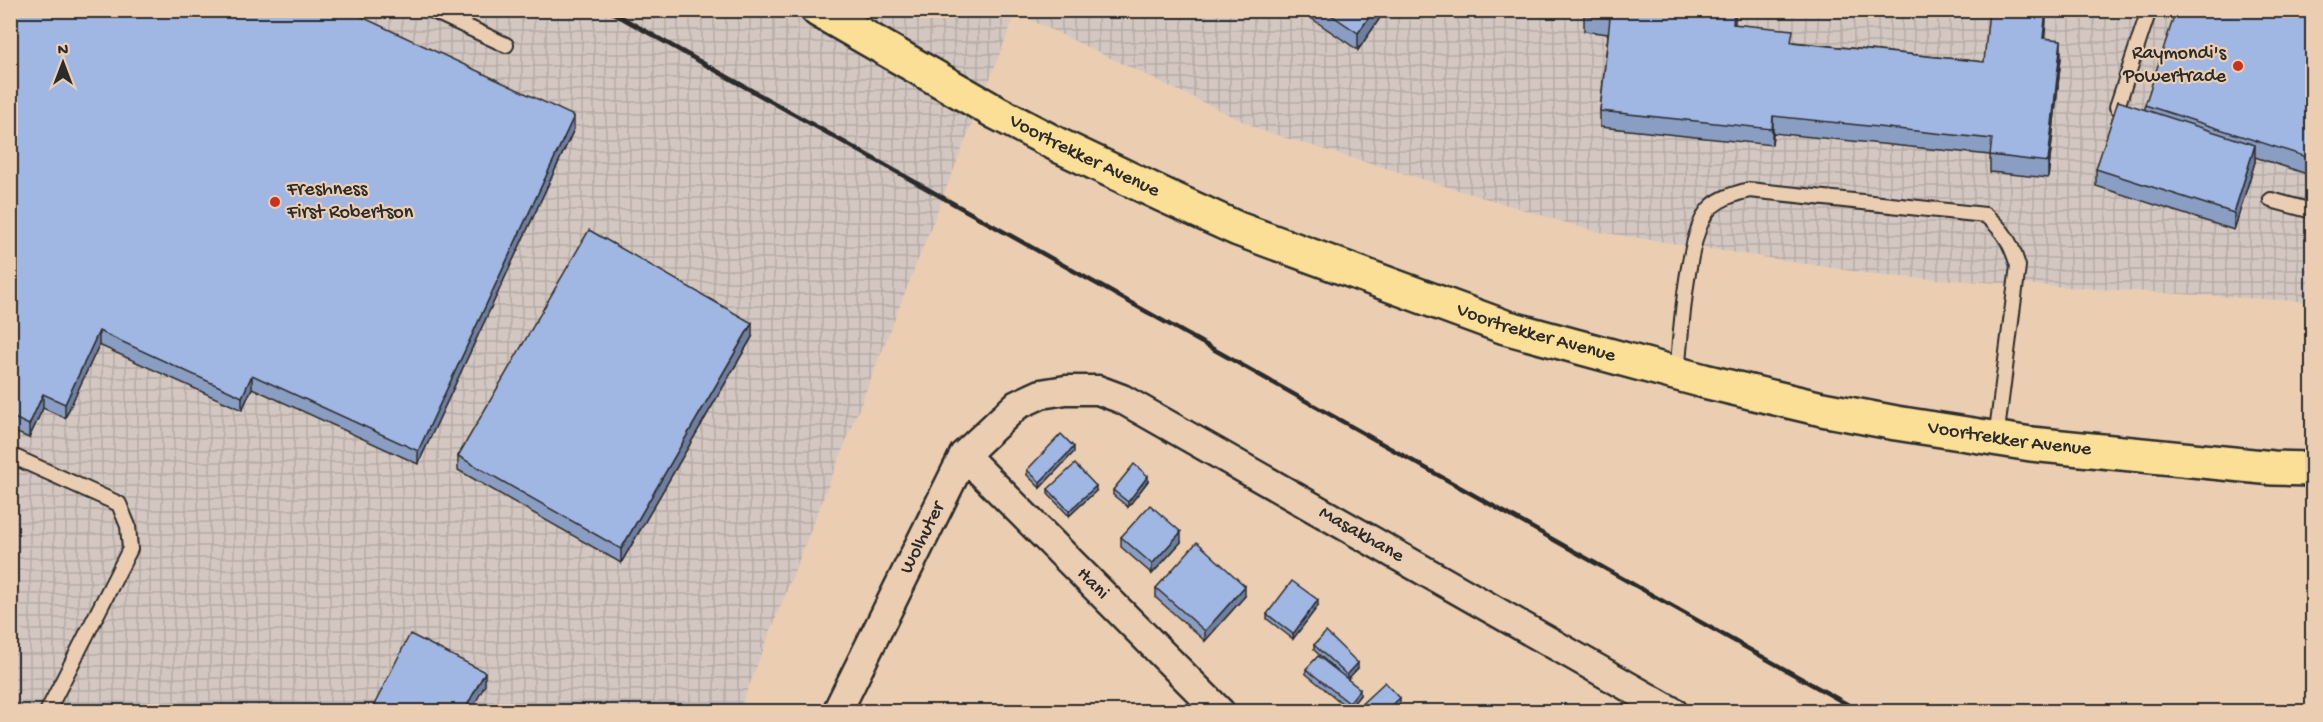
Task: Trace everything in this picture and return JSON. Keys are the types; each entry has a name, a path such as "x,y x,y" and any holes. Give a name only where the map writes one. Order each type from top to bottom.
{"main road":[{"name":"Voortrekker Avenue","path":"818,10 1060,146 1238,229 1505,327 1677,373 1822,408 1896,423 1996,439 2176,459 2273,468 2313,469"}],"street":[{"name":"Masakhane","path":"1041,394 1066,390 1098,390 1122,399 1673,711"},
{"name":"Wolhuter","path":"837,711 964,455 1017,405 1041,394"},
{"name":"Hani","path":"964,455 1220,711"}],"lane":[{"path":"431,10 506,45"},
{"path":"2116,107 2149,10"},
{"path":"1677,373 1690,266 1697,233 1709,208 1721,199 1749,190 1985,215 2000,227 2012,244 2018,266 1996,439"},
{"path":"2271,200 2313,211"},
{"path":"10,455 119,504 128,526 130,549 47,711"}],"shaded area":[{"path":"10,11 2312,11 2312,302 1884,276 1593,231 1263,131 1016,13 739,711 11,711"}],"building":[{"name":"Freshness First Robertson","path":"10,10 347,10 574,116 418,451 252,375 242,397 99,331 65,404 43,394 29,425 10,416"},
{"path":"1324,10 1374,10 1358,33"},
{"path":"1584,10 1734,10 1733,24 1793,30 1791,42 1984,62 1989,10 2046,10 2043,38 2061,40 2048,162 1990,155 1992,139 1773,116 1772,129 1600,111 1610,18 1584,15"},
{"name":"Raymondi's Powertrade","path":"2176,10 2313,10 2313,159 2145,105"},
{"path":"2118,101 2255,145 2234,213 2096,169"},
{"path":"589,230 752,323 621,549 458,456"},
{"path":"1061,434 1074,447 1040,482 1027,470"},
{"path":"1075,464 1096,486 1069,511 1048,489"},
{"path":"1134,464 1148,476 1128,502 1113,490"},
{"path":"1150,505 1181,532 1152,564 1121,537"},
{"path":"1197,542 1245,586 1205,631 1156,588"},
{"path":"1292,581 1318,600 1293,634 1267,614"},
{"path":"1326,632 1358,663 1347,675 1314,645"},
{"path":"410,634 485,672 464,711 371,711"},
{"path":"1318,656 1360,689 1349,703 1306,669"},
{"path":"1385,682 1400,698 1385,711 1354,711"}],"railway":[{"path":"608,10 1861,712"}],"place":[{"name":"Raymondi's Powertrade","path":"2238,66"},
{"name":"Freshness First Robertson","path":"275,202"}]}
